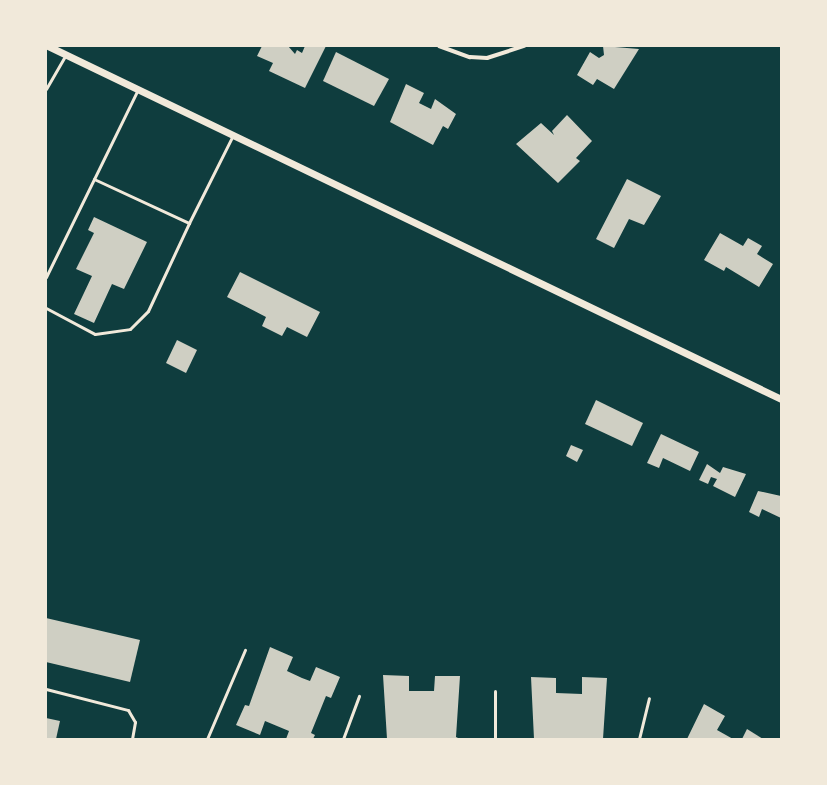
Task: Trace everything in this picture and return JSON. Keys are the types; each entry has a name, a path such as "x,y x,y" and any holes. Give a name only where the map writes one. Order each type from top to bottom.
{"street":[{"path":"48,46 781,399"},
{"path":"439,46 470,57 487,58 524,46"}],"lane":[{"path":"46,89 66,55"},
{"path":"46,277 138,89"},
{"path":"46,308 95,334 130,329 148,311 232,135"},
{"path":"94,179 189,223"},
{"path":"207,739 245,650"},
{"path":"46,689 128,710 135,722 132,739"},
{"path":"495,691 495,739"},
{"path":"343,739 359,696"},
{"path":"639,739 649,698"}],"building":[{"path":"262,46 288,46 295,54 297,50 302,53 305,46 326,46 305,88 269,71 273,63 257,56"},
{"path":"603,46 639,49 614,89 597,79 593,85 577,75 590,52 599,58 604,55"},
{"path":"336,52 389,79 374,106 323,81"},
{"path":"406,84 424,93 419,103 431,109 435,99 456,114 448,129 443,126 433,145 390,122"},
{"path":"567,115 592,141 576,158 580,161 558,183 516,144 541,123 554,135 552,131"},
{"path":"627,179 661,196 644,225 629,219 614,248 596,239"},
{"path":"94,217 147,242 124,289 112,284 94,323 74,314 92,276 76,269 94,233 88,230"},
{"path":"720,233 743,246 748,238 762,246 757,254 773,264 759,287 726,267 724,271 704,260"},
{"path":"240,272 320,312 307,337 287,327 282,336 262,326 266,317 227,297"},
{"path":"177,340 197,350 186,373 166,363"},
{"path":"596,400 643,423 632,446 585,424"},
{"path":"661,434 699,452 690,471 663,458 659,468 647,463"},
{"path":"571,445 583,450 577,462 566,456"},
{"path":"707,464 720,473 723,467 746,474 735,497 713,486 717,479 711,477 708,484 699,480"},
{"path":"758,491 781,496 781,518 762,509 759,517 749,512"},
{"path":"46,618 140,640 130,682 46,662"},
{"path":"270,647 293,657 287,671 302,678 310,681 316,667 340,677 331,698 326,696 311,733 315,735 313,739 286,739 289,731 265,721 260,735 236,725 245,705 249,706"},
{"path":"383,675 409,676 409,691 434,691 435,676 460,676 456,737 460,739 387,739"},
{"path":"531,677 556,678 556,693 582,694 582,677 607,678 603,739 534,739"},
{"path":"704,704 725,716 717,730 733,739 687,739"},
{"path":"46,718 60,721 56,739 46,739"},
{"path":"747,729 763,739 742,739"}]}
